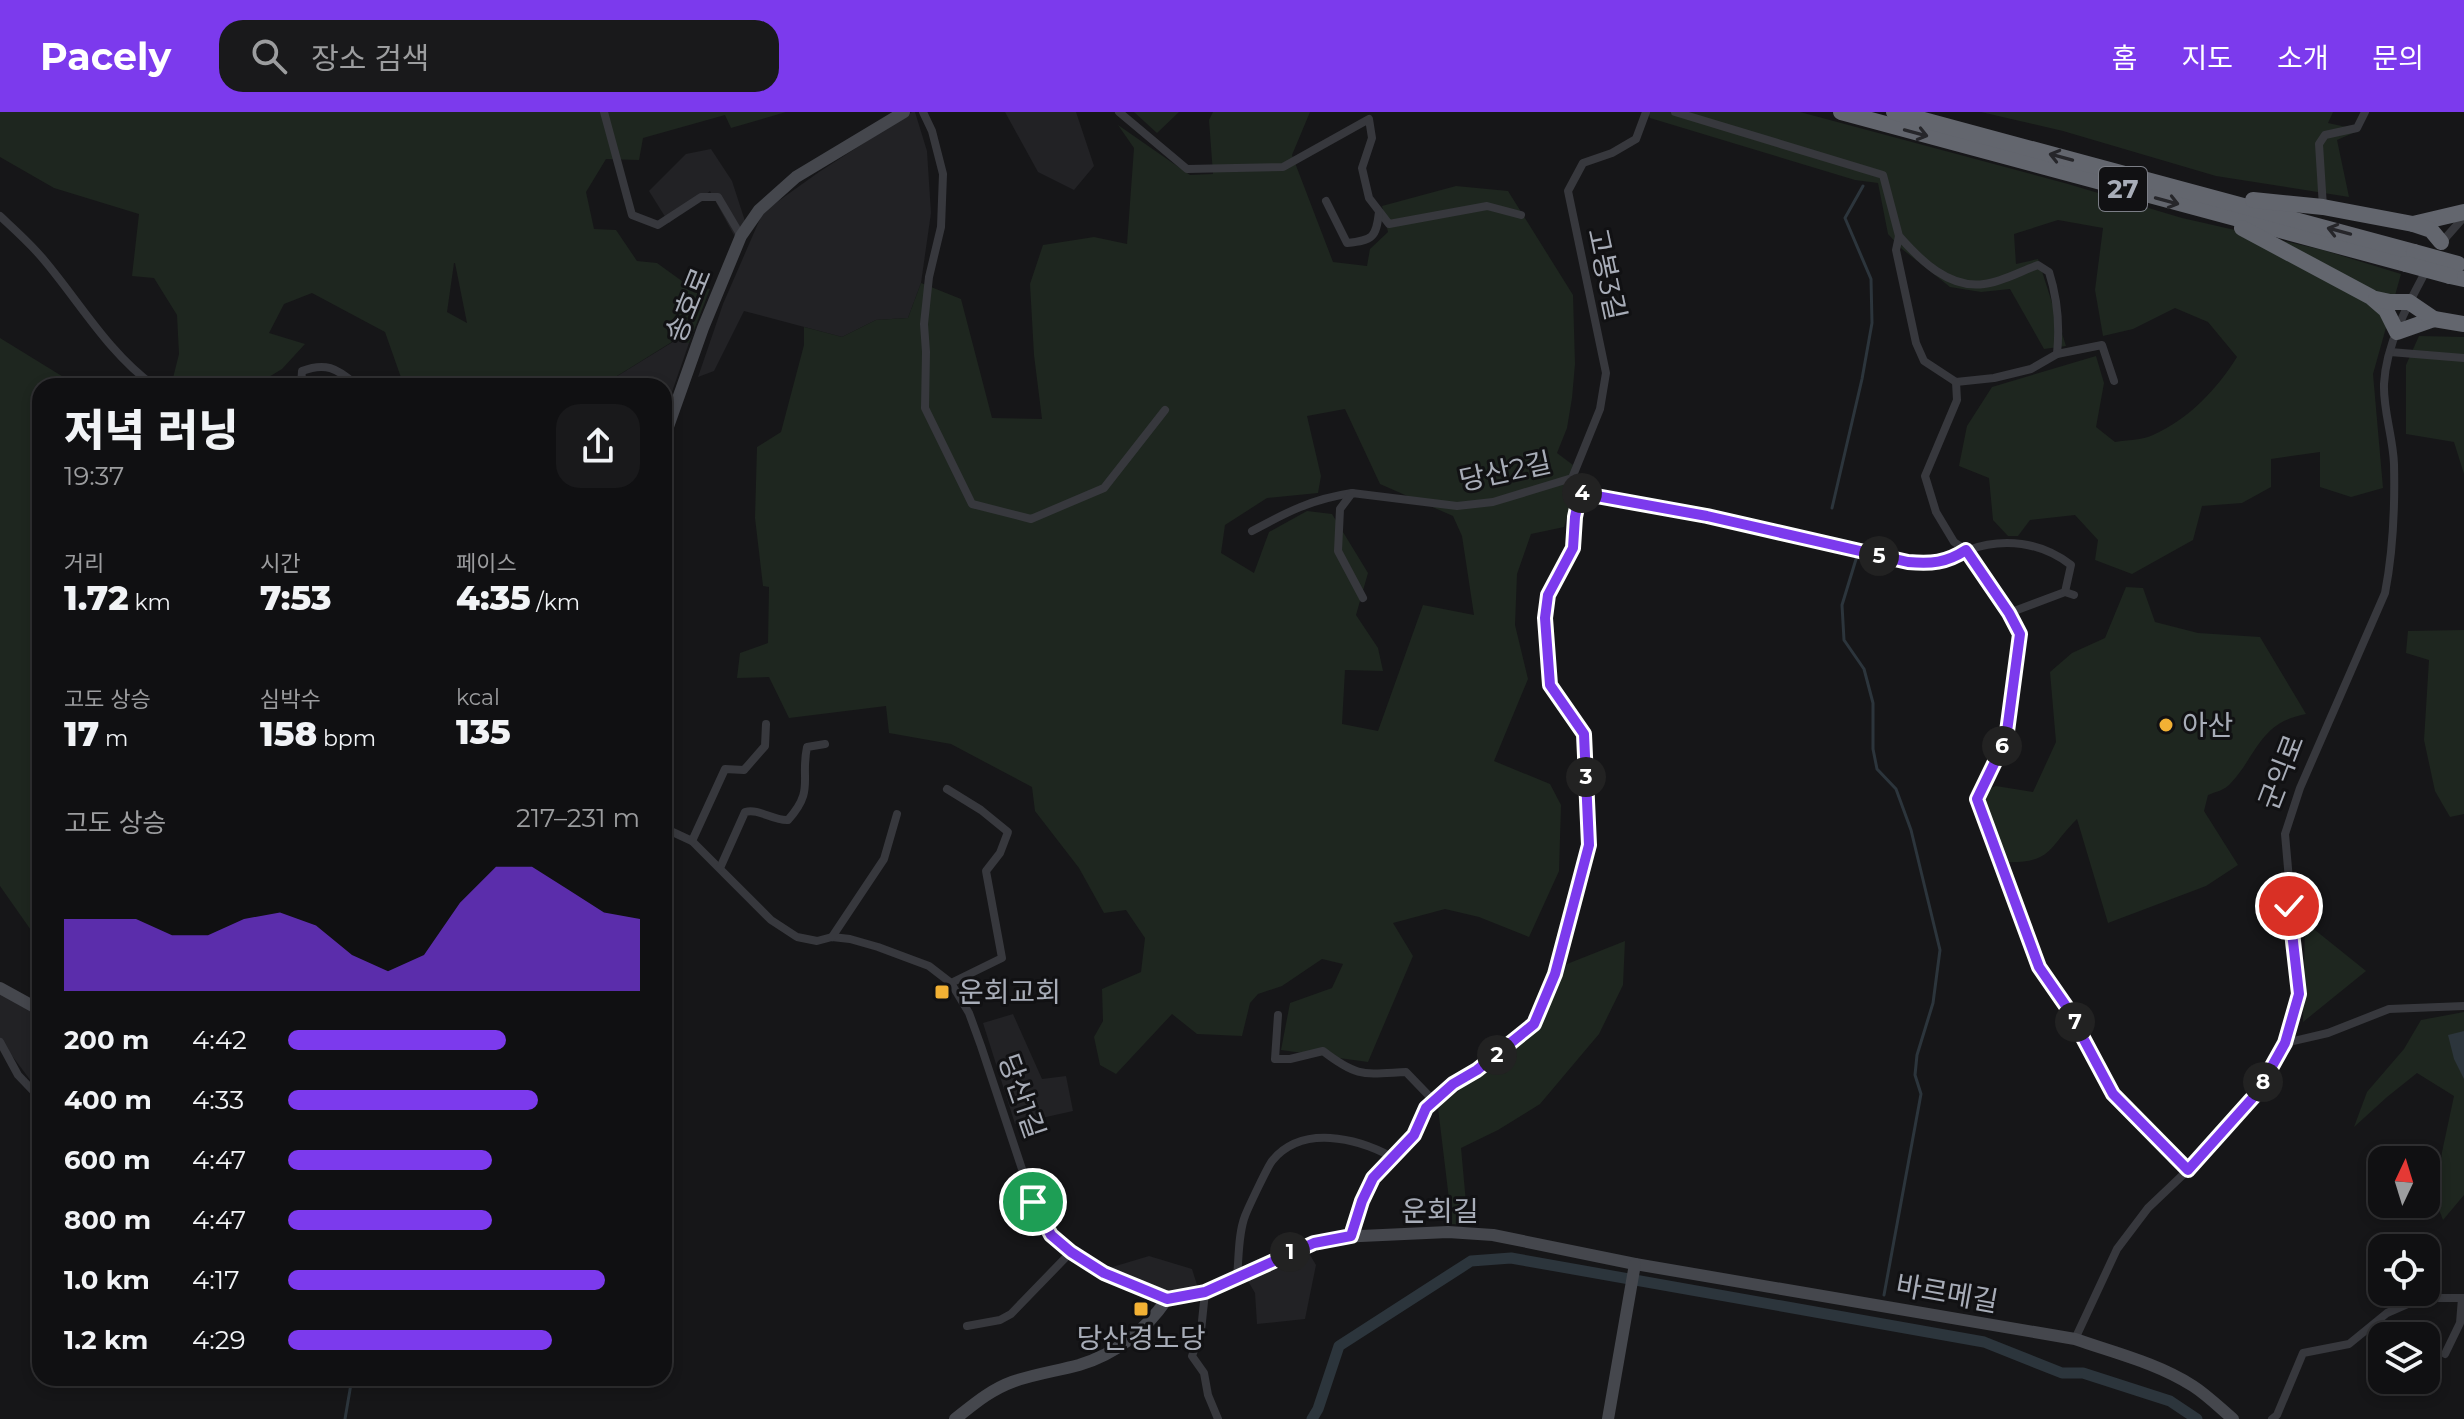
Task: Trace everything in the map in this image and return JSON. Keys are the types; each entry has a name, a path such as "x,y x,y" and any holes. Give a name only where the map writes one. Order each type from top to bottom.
{"highway":[{"name":"27","path":"1841,112 2216,214 2410,258"},
{"name":"27","path":"1894,112 2206,196 2459,271"},
{"path":"2206,196 2323,207 2413,224 2431,230 2441,242"},
{"path":"2216,214 2371,297 2386,310 2397,332 2434,319"},
{"path":"2413,224 2464,216"},
{"path":"2371,297 2390,302 2409,302 2434,319 2464,324"}],"street":[{"path":"604,112 632,215 658,225 701,197 718,197 741,236"},
{"name":"송호로","path":"672,415 703,328 741,236 759,210 796,177 904,112"},
{"path":"923,112 932,131 943,174 941,227 929,277 924,324 925,408 972,504 1031,519 1104,488 1165,410"},
{"path":"1119,112 1187,169 1283,167 1369,119 1372,138 1362,168 1369,198 1389,224 1487,206 1521,215"},
{"name":"고봉3길","path":"1572,478 1600,409 1606,373 1568,191 1583,163 1612,153 1636,139 1646,112"},
{"path":"1675,112 1883,175 1899,236 1896,250 1916,343 1924,361 1956,382 1994,378 2031,369 2057,354 2102,345 2114,381"},
{"path":"2323,207 2319,144 2325,135 2357,128 2365,112"},
{"path":"1326,201 1347,243 1371,239 1377,231 1379,211"},
{"path":"0,216 44,259 90,322 143,378"},
{"name":"군익로","path":"2075,1339 2117,1249 2148,1208 2188,1170 2257,1093 2285,1043 2299,994 2285,834 2300,788 2385,593 2390,568 2394,463 2384,385 2390,352 2409,302 2441,242 2464,216"},
{"path":"1899,236 1915,254 1943,275 1967,285 1987,284 2038,265 2049,272 2057,296 2057,354"},
{"path":"2390,352 2464,358"},
{"path":"302,378 302,371 316,365 339,370 348,378"},
{"path":"1956,382 1957,400 1925,476 1936,512 1954,542 1966,550 2020,634 2006,739 1977,799 2039,967 2066,1006 2113,1094 2188,1170"},
{"name":"당산2길","path":"1252,531 1299,505 1352,493 1457,506 1493,502 1572,478 1580,493 1573,548 1548,595 1545,618 1550,685 1584,734 1589,845 1555,974 1534,1024 1426,1108 1414,1135 1373,1178 1351,1236"},
{"path":"1352,493 1340,509 1338,551 1363,598"},
{"path":"1580,493 1723,520 1908,562 1934,564 1952,559 1966,550 2002,542 2032,545 2058,555 2071,565 2070,594 2009,613"},
{"path":"692,841 725,769 744,770 765,746 766,724"},
{"path":"720,868 745,812 751,810 779,821 788,820 801,806 806,789 807,747 825,744"},
{"path":"947,789 981,810 1008,832 1000,853 986,871 1002,958 951,983"},
{"path":"832,937 884,859 897,814"},
{"name":"당산1길","path":"672,832 692,841 771,920 797,937 817,941 832,937 850,939 904,955 929,966 951,983 969,1013 1033,1202 1051,1235 1104,1273 1167,1299"},
{"path":"0,988 32,1006"},
{"path":"2285,1043 2328,1033 2389,1009 2432,1010 2464,1006"},
{"path":"1278,1015 1275,1059 1290,1059 1323,1051 1348,1070 1361,1074 1406,1072 1433,1100"},
{"path":"0,1042 18,1075 32,1090"},
{"path":"1237,1277 1245,1218 1271,1162 1284,1151 1310,1139 1338,1139 1358,1142 1392,1157"},
{"name":"운회길","path":"1167,1299 1205,1292 1314,1243 1351,1236 1448,1232 1493,1235 1634,1267"},
{"path":"967,1326 1000,1320 1011,1314 1071,1252"},
{"path":"1608,1419 1634,1267"},
{"name":"바르메길","path":"1634,1267 2075,1339 2138,1359 2169,1373 2195,1387 2233,1419"},
{"path":"1205,1292 1201,1331 1192,1356 1204,1373 1208,1395 1218,1419"},
{"path":"2272,1419 2277,1415 2303,1353 2349,1344 2387,1313 2428,1295 2463,1298 2460,1323 2445,1354"},
{"path":"955,1419 988,1393 1012,1382 1080,1365 1125,1344 1152,1321 1167,1299"}],"shaded area":[{"path":"0,112 786,112 731,128 725,115 643,138 639,160 606,159 586,192 594,229 616,230 637,261 657,263 686,284 710,289 689,343 675,340 614,378 401,378 385,332 312,293 284,304 269,333 305,344 282,369 267,378 173,378 179,354 177,315 154,278 132,276 139,214 54,188 0,157","holes":["454,263 455,263 467,323 447,312"]},
{"path":"915,112 927,151 931,213 921,283 908,318 876,320 842,337 744,311 714,371 698,377 723,304 763,212"},
{"path":"1005,112 1076,112 1094,166 1074,190 1038,172"},
{"path":"1134,112 1179,112 1157,133"},
{"path":"1213,112 1310,112 1292,155 1333,262 1367,266 1370,249 1388,232 1382,206 1456,186 1508,191 1573,295 1575,364 1572,398 1567,428 1557,453 1573,465 1569,489 1573,497 1564,527 1531,534 1517,574 1515,625 1528,679 1494,761 1550,784 1561,805 1559,871 1529,937 1479,917 1445,909 1393,923 1413,956 1368,1062 1281,1050 1290,1003 1332,988 1343,964 1322,959 1282,986 1258,994 1250,1003 1242,1036 1197,1034 1172,1014 1116,1074 1100,1065 1094,1037 1103,1021 1102,989 1141,972 1145,938 1126,910 1104,913 1079,868 1035,811 1032,787 951,744 889,733 886,706 789,718 769,677 737,678 740,653 768,643 769,587 763,586 755,518 757,447 781,432 804,345 804,327 842,337 876,320 908,318 921,283 961,299 992,418 1042,419 1030,284 1043,245 1094,237 1127,244 1134,148 1118,125 1190,175 1213,174 1209,120","holes":["1345,409 1380,484 1453,516 1462,536 1474,615 1423,605 1378,731 1342,724 1345,670 1383,671 1378,648 1356,615 1368,573 1332,514 1307,511 1269,532 1254,573 1221,553 1225,525 1267,498 1318,493 1321,476 1307,416"]},
{"path":"1648,112 1800,112 2182,218 2323,250 2401,274 2373,374 2383,488 2351,497 2320,487 2320,452 2271,459 2271,487 2242,503 2202,506 2193,540 2132,574 2095,560 2098,540 2075,515 2030,520 2018,536 2008,536 1993,520 1989,478 1959,466 1967,426 1992,387 2096,356 2104,383 2096,427 2115,442 2149,437 2178,421 2201,402 2237,357 2208,322 2175,308 2133,329 2103,336 2095,290 2103,228 2058,220 2014,234 2016,264 2038,259 2066,346 2044,349 2010,289 1981,292 1950,287 1902,249 1888,234 1878,183 1855,180 1650,118"},
{"path":"1981,112 2333,112 2328,123 2360,130 2337,140 2349,197 2216,176 2063,131"},
{"path":"711,149 732,181 745,221 735,237 710,191 669,223 649,191 686,154"},
{"path":"2419,336 2464,337 2464,474 2454,442 2406,434 2406,365"},
{"path":"0,338 65,378 32,378 32,932 0,886"},
{"path":"676,340 689,343 672,392 672,378 614,378"},
{"path":"2126,587 2143,588 2155,622 2198,633 2260,637 2306,714 2290,718 2269,732 2230,784 2208,795 2204,811 2238,865 2206,886 2108,923 2077,819 2040,857 2003,862 1985,812 1986,790 1996,786 2033,792 2056,742 2050,672 2072,653 2105,638"},
{"path":"2464,630 2464,814 2450,817 2435,791 2424,740 2429,660 2406,653 2408,631"},
{"path":"2305,922 2366,971 2303,1022"},
{"path":"1625,941 1623,985 1599,1034 1540,1104 1461,1148 1468,1225 1452,1224 1438,1108 1543,1020 1567,964"},
{"path":"0,994 32,1010 32,1082 13,1057 0,1046"},
{"path":"2464,1012 2464,1195 2443,1220 2440,1212 2440,1170 2454,1096 2417,1073 2354,1127 2367,1092 2404,1049 2421,1020"},
{"path":"1013,1014 1042,1079 1066,1076 1073,1111 1015,1124 983,1023"},
{"path":"2464,1031 2464,1079 2454,1059 2448,1035"},
{"path":"1310,1255 1316,1265 1305,1319 1257,1324 1255,1293 1248,1281"},
{"path":"1149,1256 1192,1269 1198,1288 1168,1292 1137,1284 1109,1268"}],"waterway":[{"path":"1832,508 1872,323 1871,279 1845,218 1863,186"},
{"path":"1824,547 1857,556 1842,605 1844,640 1864,669 1873,703 1873,749 1877,769 1896,789 1911,830 1940,950 1933,1003 1917,1055 1915,1075 1921,1094 1884,1295"},
{"path":"1312,1419 1339,1346 1471,1261 1511,1258 1984,1342 2062,1373 2083,1373 2170,1401 2197,1419"},
{"path":"345,1419 351,1386"}],"place":[{"name":"아산","path":"2166,725"},
{"name":"운회교회","path":"942,992"},
{"name":"당산경노당","path":"1141,1309"}],"route":[{"path":"1033,1202 1051,1235 1104,1273 1167,1299 1205,1292 1314,1243 1351,1236 1373,1178 1414,1135 1426,1108 1437,1096 1477,1070 1534,1024 1555,974 1589,845 1584,734 1550,685 1545,618 1548,595 1573,548 1580,493 1707,516 1908,562 1934,564 1952,559 1966,550 2020,634 2006,739 1977,799 2005,879 2039,967 2066,1006 2113,1094 2188,1170 2257,1093 2285,1043 2299,994 2289,906"}]}
